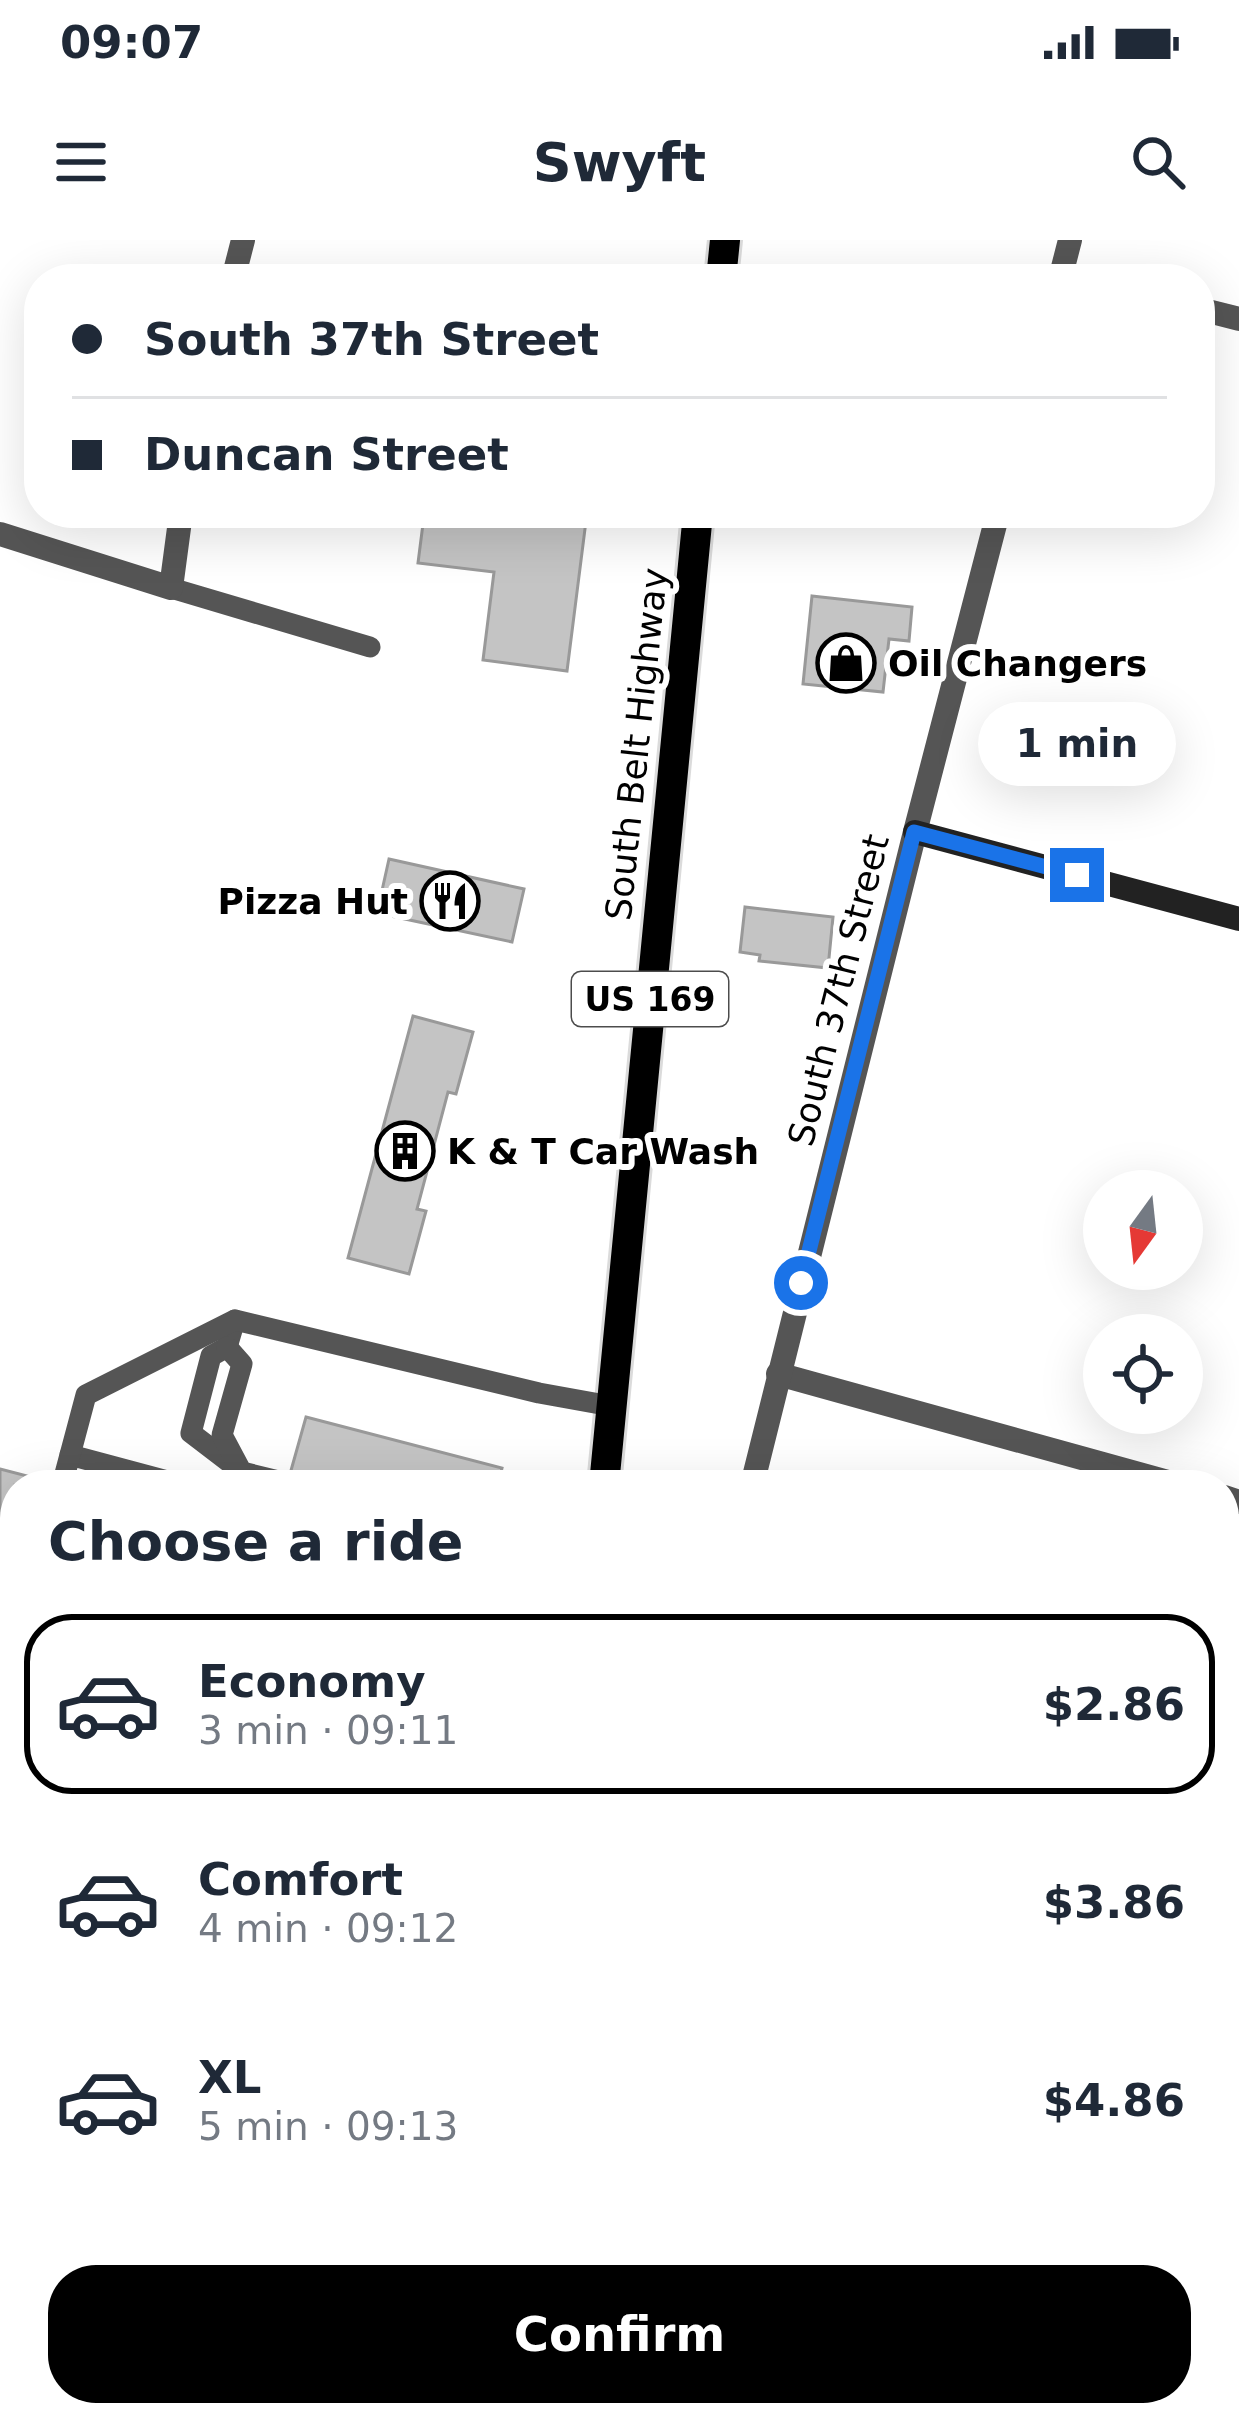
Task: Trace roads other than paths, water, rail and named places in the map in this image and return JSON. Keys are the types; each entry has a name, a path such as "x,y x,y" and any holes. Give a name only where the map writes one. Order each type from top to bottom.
{"main road":[{"name":"South Belt Highway","path":"605,1470 697,528"}],"street":[{"path":"0,534 171,588 179,528"},
{"name":"South 37th Street","path":"756,1470 994,528"},
{"path":"914,832 1239,919"},
{"path":"778,1374 1125,1470"}],"lane":[{"path":"171,588 370,647"},
{"path":"235,1320 227,1347 211,1356 191,1433 239,1470"},
{"path":"66,1470 86,1395 235,1320 539,1394 611,1406"},
{"path":"227,1347 242,1364 222,1435 241,1470"},
{"path":"70,1455 126,1470"}],"place":[{"name":"Oil Changers","path":"846,663"},
{"name":"Pizza Hut","path":"450,901"},
{"name":"K & T Car Wash","path":"405,1151"}]}
